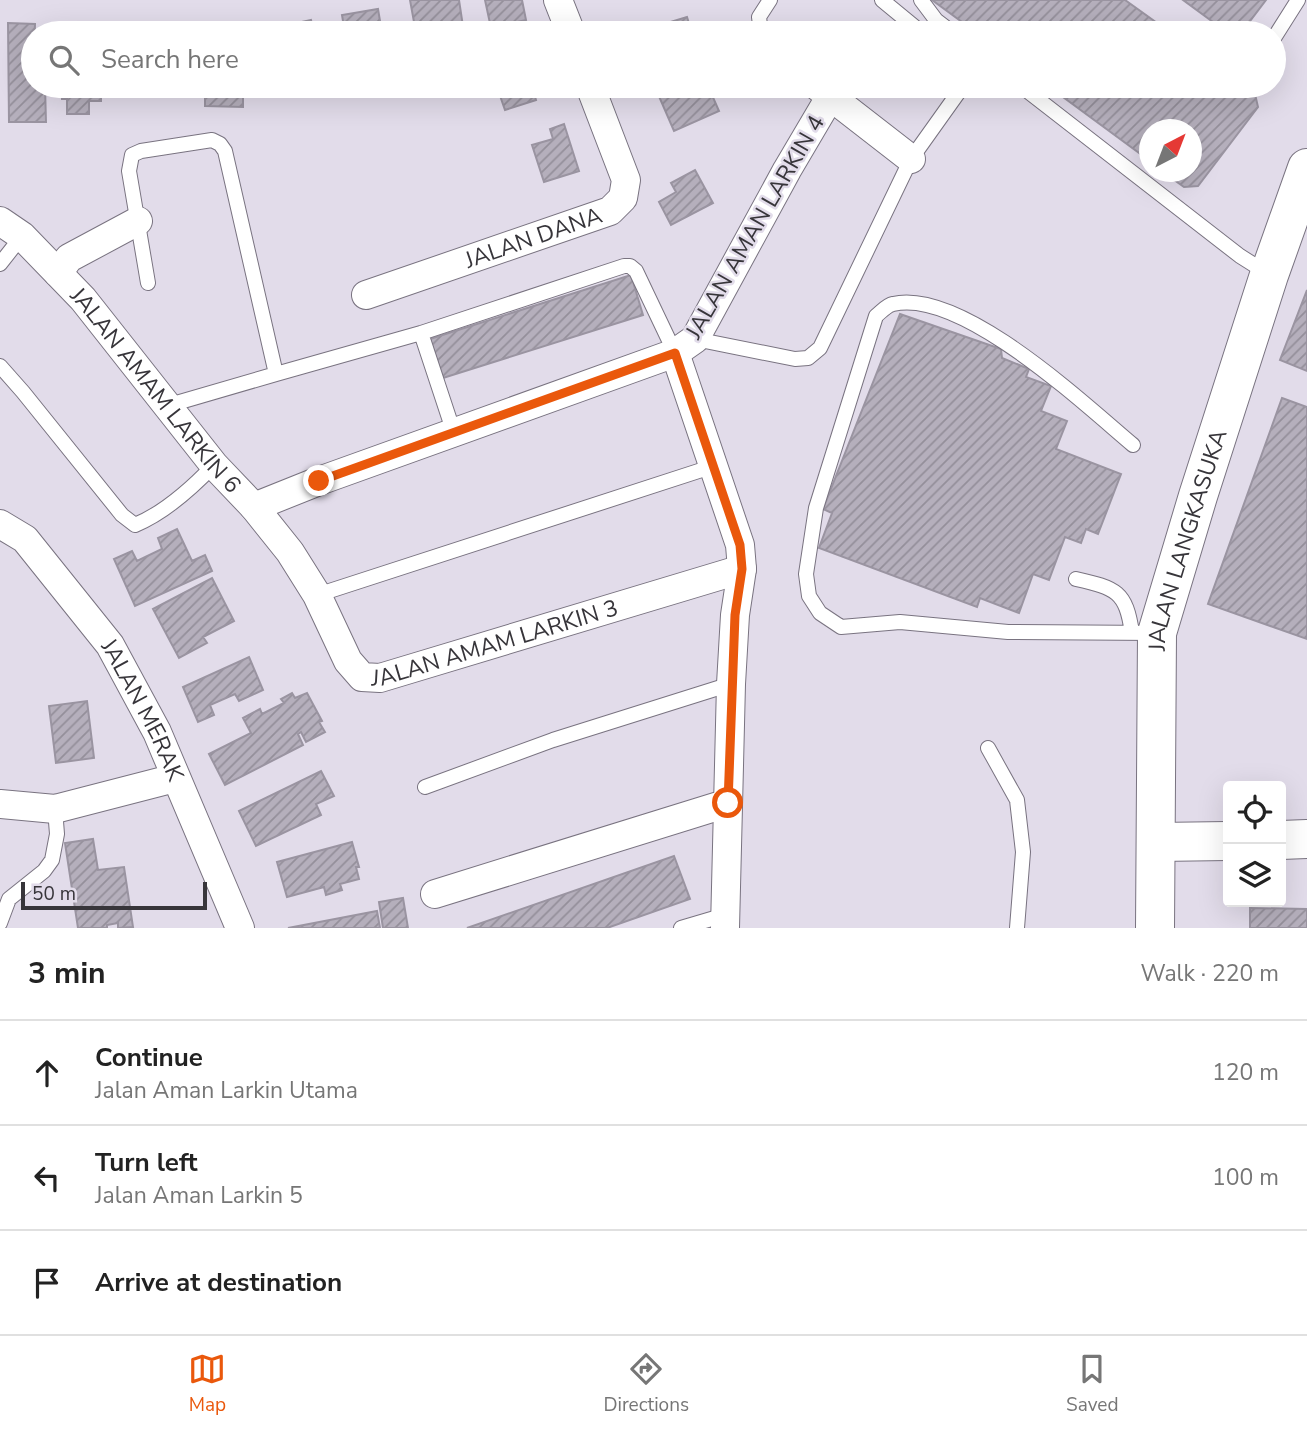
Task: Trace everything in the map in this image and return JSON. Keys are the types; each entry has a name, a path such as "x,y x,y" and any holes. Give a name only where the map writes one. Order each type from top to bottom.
{"main road":[{"name":"JALAN LANGKASUKA","path":"1155,928 1157,842 1145,633 1198,496 1269,275 1307,168"},
{"path":"1286,840 1307,839"},
{"path":"1157,842 1223,841"}],"street":[{"path":"558,0 566,21"},
{"name":"JALAN DANA","path":"366,295 610,211 623,198 625,180 594,98"},
{"name":"JALAN AMAN LARKIN 4","path":"685,346 786,170 821,98"},
{"name":"JALAN AMAN LARKIN 4","path":"833,98 911,159"},
{"name":"JALAN AMAM LARKIN 6","path":"58,273 69,258 138,220"},
{"name":"JALAN AMAM LARKIN 6","path":"11,229 83,299 214,465 254,508"},
{"path":"254,508 685,346 714,466 740,545 742,569 735,615 731,684 725,922"},
{"name":"JALAN AMAM LARKIN 3","path":"254,508 290,552 317,595 348,661 362,677 380,678 742,569"},
{"name":"JALAN MERAK","path":"0,524 25,539 110,645 156,732 240,928"},
{"path":"0,804 55,809 175,779"},
{"path":"435,894 728,803"}],"lane":[{"path":"760,21 759,17 770,0"},
{"path":"882,0 907,21"},
{"path":"921,0 937,21"},
{"path":"1285,21 1298,0"},
{"path":"166,405 421,333 624,266 630,266 636,271 685,346 795,359 808,358 820,348 911,159 954,98"},
{"path":"1036,98 1240,256 1269,275"},
{"path":"148,284 129,171 134,153 212,141 220,144 225,151 276,373"},
{"path":"0,264 11,229"},
{"path":"1133,445 1030,360 991,332 918,302 891,304 876,316 872,328 816,508 806,574 809,596 820,613 841,627 900,622 1009,632 1145,633"},
{"path":"421,333 454,433"},
{"path":"0,366 122,515 135,525 157,513 214,465"},
{"path":"317,595 714,466"},
{"path":"1076,579 1101,584 1119,595 1145,633"},
{"path":"425,788 553,740 731,684"},
{"path":"988,748 1017,800 1023,852 1017,928"},
{"path":"0,923 9,899 44,871 52,860 57,834 55,809"},
{"path":"681,928 725,922"}],"building":[{"path":"410,0 459,0 462,21 414,21"},
{"path":"485,0 522,0 526,20 490,21"},
{"path":"932,0 1125,0 1154,21 961,21"},
{"path":"1183,0 1266,0 1250,21 1212,21"},
{"path":"378,9 380,21 343,21 342,15"},
{"path":"8,23 21,23 21,98 45,98 46,122 9,122"},
{"path":"101,98 101,101 89,101 89,114 67,114 67,99 62,99"},
{"path":"205,98 243,98 243,107 205,106"},
{"path":"501,98 535,98 536,100 505,110"},
{"path":"660,98 713,98 719,111 674,131"},
{"path":"1064,98 1256,98 1258,107 1202,181 1202,119 1139,119 1139,153"},
{"path":"564,124 579,171 544,182 532,145 553,139 550,129"},
{"path":"695,170 713,203 671,225 659,202 676,192 671,183"},
{"path":"1177,182 1201,182 1198,186 1184,187"},
{"path":"631,275 643,315 443,378 430,339"},
{"path":"1307,290 1307,371 1280,360"},
{"path":"900,314 1001,349 1002,358 1029,369 1026,377 1051,386 1041,411 1067,421 1056,449 1121,474 1098,534 1086,529 1081,543 1065,537 1049,580 1033,574 1019,613 980,598 977,607 819,548 832,513 823,509"},
{"path":"1282,398 1307,407 1307,639 1208,604"},
{"path":"177,529 192,561 205,555 212,571 135,606 114,559 132,551 137,561 162,549 158,538"},
{"path":"212,578 234,621 203,637 207,643 179,658 153,609"},
{"path":"249,657 263,690 239,701 235,694 210,705 214,715 198,722 183,687"},
{"path":"292,693 295,698 307,693 325,732 306,742 301,732 298,734 303,745 225,785 209,754 251,733 243,718 260,709 262,714 284,703 281,699"},
{"path":"87,701 94,758 56,763 49,706"},
{"path":"321,771 334,796 316,804 321,815 256,846 239,811"},
{"path":"93,839 98,870 124,867 133,927 118,928 118,923 107,925 107,928 78,928 65,843"},
{"path":"352,842 359,867 356,867 359,879 340,884 342,890 326,895 324,887 287,897 277,862"},
{"path":"674,856 690,899 607,928 467,928"},
{"path":"403,898 408,928 383,928 379,902"},
{"path":"1250,908 1307,909 1307,928 1250,928"},
{"path":"377,911 380,928 288,928"}],"route":[{"path":"319,481 675,353 740,545 742,569 735,615 728,803"}]}
